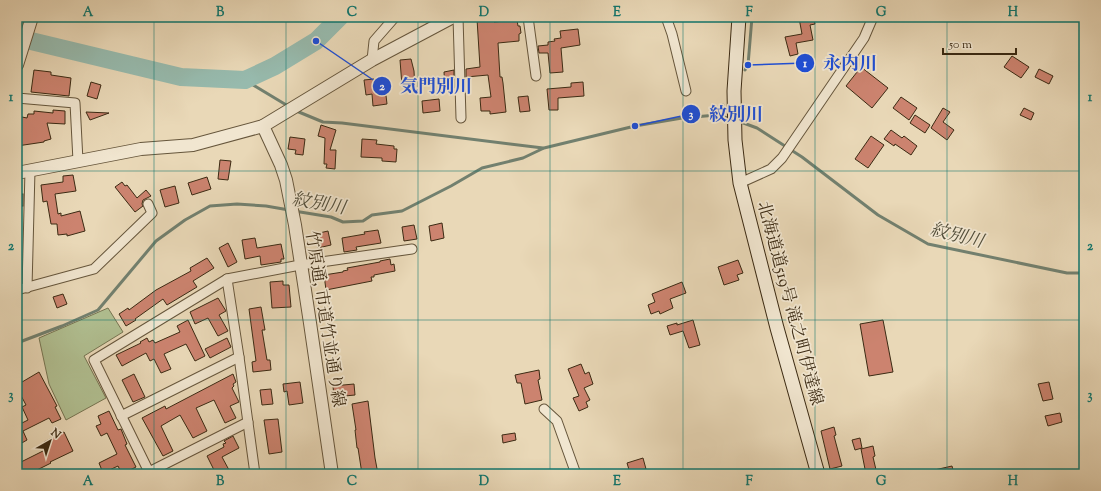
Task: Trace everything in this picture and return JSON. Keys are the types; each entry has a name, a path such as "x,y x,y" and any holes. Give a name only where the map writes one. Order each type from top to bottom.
{"main road":[{"name":"北海道道519号 滝之町伊達線","path":"739,17 734,91 735,140 740,183 777,328 818,474"}],"street":[{"path":"19,61 32,17"},
{"path":"372,60 374,42 395,17"},
{"path":"17,173 141,149 193,145 263,126 372,60 453,17"},
{"path":"458,17 461,118"},
{"path":"528,17 536,76"},
{"path":"666,17 672,34 686,91"},
{"path":"740,183 771,169 782,158 864,38 873,17"},
{"path":"17,98 75,103 78,161"},
{"name":"竹原通, 市道竹並通り線","path":"263,126 281,165 295,225 332,474"},
{"path":"27,288 30,170"},
{"path":"17,290 94,269 152,213 148,204"},
{"path":"248,422 148,473 94,360 227,279 300,265 412,249"},
{"path":"227,279 255,474"},
{"path":"121,416 239,357"},
{"path":"544,409 557,421 576,474"}],"green space":[{"path":"108,308 123,332 84,356 106,398 66,420 49,384 39,338"}],"building":[{"path":"482,17 494,17 494,22 517,20 518,26 520,26 521,33 519,34 519,41 498,43 500,77 502,77 506,112 490,114 490,111 481,111 480,98 491,97 488,75 466,77 466,69 480,67 477,19 482,19"},
{"path":"813,17 815,24 810,25 813,40 796,43 798,54 790,56 785,37 802,34 799,18"},
{"path":"578,29 580,45 561,48 563,72 550,73 548,53 539,53 538,46 548,45 548,42 561,38 560,31"},
{"path":"1012,56 1029,67 1021,78 1004,67"},
{"path":"411,59 414,71 415,90 406,90 406,86 402,86 400,60"},
{"path":"861,67 888,88 872,108 846,86"},
{"path":"1039,69 1053,76 1049,84 1035,77"},
{"path":"34,70 51,72 51,75 71,78 69,96 31,92"},
{"path":"454,70 454,88 445,89 444,72"},
{"path":"374,79 375,88 385,87 387,104 373,106 372,94 366,95 364,80"},
{"path":"91,82 101,85 97,99 87,96"},
{"path":"583,82 584,96 558,98 558,110 549,110 547,89 571,87 571,83"},
{"path":"528,96 530,111 520,112 518,97"},
{"path":"901,97 917,108 909,120 893,108"},
{"path":"439,99 440,111 423,113 422,101"},
{"path":"943,108 950,112 943,122 954,130 947,140 931,128"},
{"path":"1024,108 1034,113 1031,120 1020,115"},
{"path":"53,110 65,111 65,124 47,123 51,139 44,142 17,146 17,116 27,118 28,114 34,114 34,111 53,113"},
{"path":"86,112 109,113 90,120"},
{"path":"915,115 930,125 925,133 910,123"},
{"path":"321,125 336,130 330,150 336,150 335,169 326,168 327,164 324,164 325,138 318,136"},
{"path":"891,130 902,138 904,136 917,146 911,155 895,144 894,146 884,139"},
{"path":"871,136 884,145 868,168 855,159"},
{"path":"290,137 305,139 303,155 295,154 296,150 288,149"},
{"path":"362,139 377,140 376,144 394,146 394,149 397,149 396,162 382,161 382,158 361,157"},
{"path":"220,160 231,161 228,180 218,179"},
{"path":"73,175 76,191 55,194 58,214 61,213 61,216 80,211 85,231 67,236 67,234 58,235 57,224 51,224 47,201 43,202 41,185 63,182 63,176"},
{"path":"207,177 211,189 192,195 188,183"},
{"path":"122,182 125,186 127,185 137,198 146,190 151,196 143,200 143,206 135,212 115,187"},
{"path":"175,186 179,203 165,207 160,190"},
{"path":"17,194 23,194 23,206 17,206"},
{"path":"442,223 444,238 431,241 429,226"},
{"path":"414,225 417,239 404,241 402,227"},
{"path":"378,230 381,243 356,247 357,250 344,252 342,238"},
{"path":"328,231 331,245 318,248 315,234"},
{"path":"255,238 257,248 281,244 284,259 281,259 281,262 261,265 260,256 245,259 242,240"},
{"path":"228,243 237,262 228,267 219,248"},
{"path":"207,258 214,268 193,281 197,287 167,305 163,299 126,326 119,314 128,308 129,310 156,290 191,271 190,268"},
{"path":"390,259 391,265 394,264 395,271 374,275 374,277 371,277 372,281 326,290 324,275 343,272 348,270 347,268"},
{"path":"738,260 743,273 737,275 739,280 724,285 718,267"},
{"path":"18,270 21,270 21,278 18,278"},
{"path":"283,281 283,285 289,285 291,307 272,308 270,282"},
{"path":"682,282 686,293 670,299 673,308 660,314 659,311 651,314 648,305 655,302 652,294"},
{"path":"63,294 67,304 57,308 53,297"},
{"path":"218,298 226,311 219,315 228,331 218,336 208,318 195,324 190,312"},
{"path":"261,307 265,330 262,330 267,360 270,360 271,370 253,372 252,362 256,361 249,309"},
{"path":"188,320 205,356 195,361 186,344 164,354 171,369 161,373 154,359 150,361 146,353 122,366 116,355 141,343 140,342 147,338 149,342 153,340 155,343 180,332 177,326"},
{"path":"693,320 700,345 689,348 683,331 670,335 667,326 677,323 677,325"},
{"path":"883,320 893,372 869,376 860,324"},
{"path":"227,338 231,347 210,358 205,349"},
{"path":"581,364 585,374 589,372 593,384 584,388 590,400 586,402 588,407 579,411 573,398 579,396 568,369"},
{"path":"539,370 540,379 538,380 542,400 525,404 521,383 517,383 515,375"},
{"path":"39,372 57,406 55,407 61,419 52,423 49,418 23,431 27,440 20,444 17,438 17,419 20,424 28,420 22,407 26,405 17,388 17,385"},
{"path":"134,374 145,397 133,402 122,380"},
{"path":"233,374 236,382 233,384 234,386 232,388 239,402 230,406 236,418 225,423 214,400 196,408 207,431 193,438 180,415 161,426 173,451 163,456 142,418 165,406 166,409"},
{"path":"300,382 303,403 289,405 287,391 284,392 283,384"},
{"path":"1049,382 1053,399 1043,401 1038,384"},
{"path":"354,384 355,395 334,397 333,386"},
{"path":"271,389 273,404 262,405 260,390"},
{"path":"368,401 378,474 362,474 357,448 352,404"},
{"path":"109,411 118,430 121,429 127,444 125,445 136,467 122,474 118,466 103,473 99,463 117,454 107,433 101,436 96,426 101,424 98,416"},
{"path":"1060,413 1062,422 1048,426 1045,416"},
{"path":"278,419 282,452 269,454 264,420"},
{"path":"834,427 836,435 834,436 842,466 830,469 821,431"},
{"path":"64,432 73,451 29,474 17,474 17,464 47,449 44,442"},
{"path":"515,433 516,440 503,443 502,435"},
{"path":"233,436 239,448 222,457 229,470 221,474 216,474 207,456 224,447 223,444 226,443 224,441"},
{"path":"860,438 862,448 855,450 852,440"},
{"path":"873,446 875,456 873,457 877,474 866,474 861,449"},
{"path":"643,458 646,469 630,473 627,463"},
{"path":"952,466 954,474 931,474 930,471"}],"waterway":[{"path":"17,39 31,41 181,77 245,80 275,66 316,41 340,17"},
{"path":"745,70 748,65 752,17"},
{"path":"245,80 288,106"},
{"path":"717,115 723,105"},
{"path":"294,110 323,122 342,123 543,148"},
{"name":"紋別川","path":"294,211 331,217 343,222 363,221 372,215 402,211 482,168 523,158 544,148 635,126 682,118 717,115 731,119"},
{"name":"紋別川","path":"738,121 757,128 802,157 878,215 928,244 1067,273 1084,273"},
{"name":"紋別川","path":"17,343 62,326 98,310 156,241 185,220 210,206 237,204 266,206 289,210"}],"place":[{"name":"気門別川","path":"316,41"},
{"name":"永内川","path":"748,65"},
{"name":"紋別川","path":"635,126"}]}
